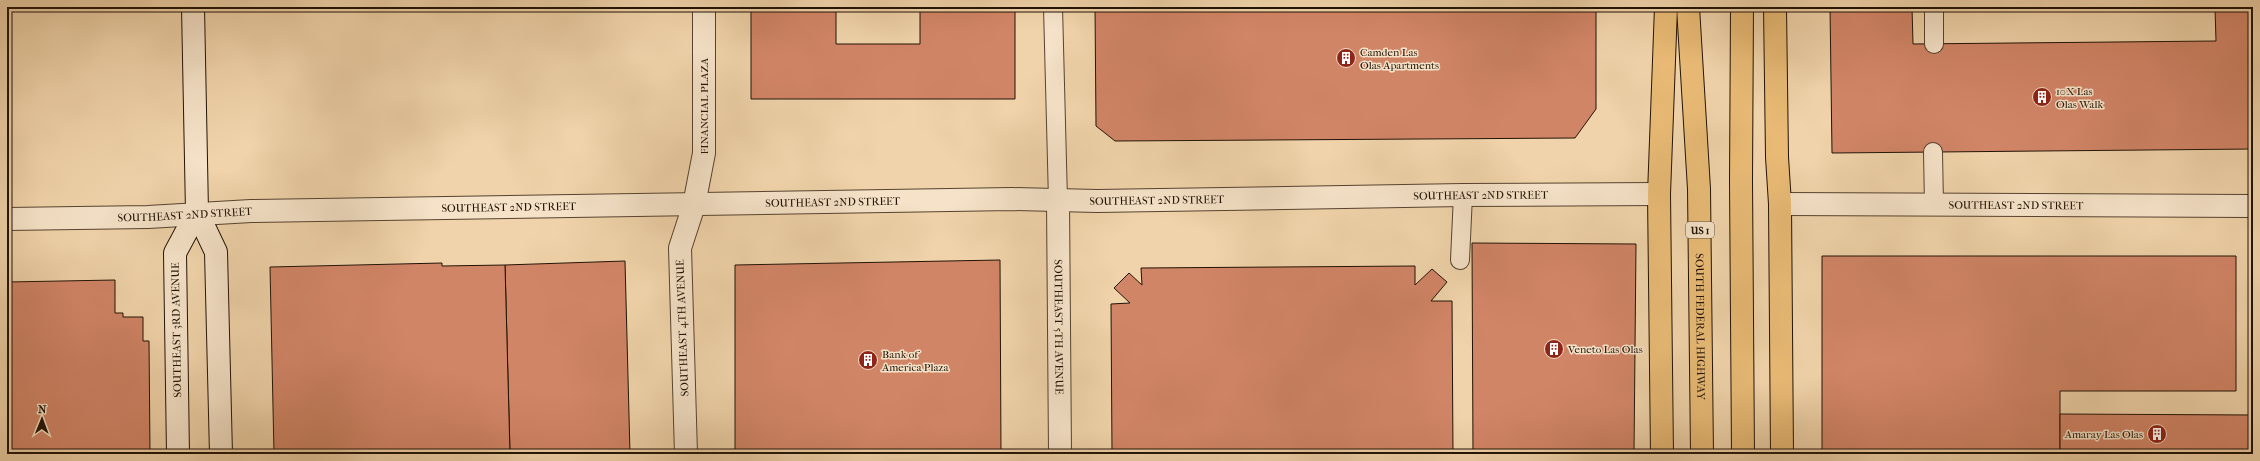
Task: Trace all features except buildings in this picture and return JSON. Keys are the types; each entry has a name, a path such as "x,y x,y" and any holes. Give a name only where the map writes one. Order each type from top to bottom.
{"main road":[{"path":"1662,454 1659,194 1666,7"},
{"name":"SOUTH FEDERAL HIGHWAY","path":"1688,7 1699,189 1702,454"},
{"path":"1742,7 1741,181 1743,454"},
{"path":"1775,7 1777,157 1780,204 1782,454"}],"street":[{"name":"SOUTHEAST 3RD AVENUE","path":"193,7 197,212 216,252 221,454"},
{"name":"FINANCIAL PLAZA","path":"694,205 704,153 704,7"},
{"name":"SOUTHEAST 2ND STREET","path":"7,219 148,217 197,212 1012,199 1058,201 1463,195 1659,194"},
{"name":"SOUTHEAST 5TH AVENUE","path":"1058,201 1060,454"},
{"name":"SOUTHEAST 2ND STREET","path":"1780,204 2253,206"},
{"name":"SOUTHEAST 4TH AVENUE","path":"686,454 680,248 694,205"},
{"name":"SOUTHEAST 3RD AVENUE","path":"178,454 175,252 197,212"}],"lane":[{"path":"1053,7 1058,201"},
{"path":"1934,7 1934,44"},
{"path":"1933,152 1934,205"},
{"path":"1460,260 1463,195"}],"place":[{"name":"Camden Las Olas Apartments","path":"1346,58"},
{"name":"10X Las Olas Walk","path":"2042,97"},
{"name":"Veneto Las Olas","path":"1554,349"},
{"name":"Bank of America Plaza","path":"868,360"},
{"name":"Amaray Las Olas","path":"2157,434"}]}
